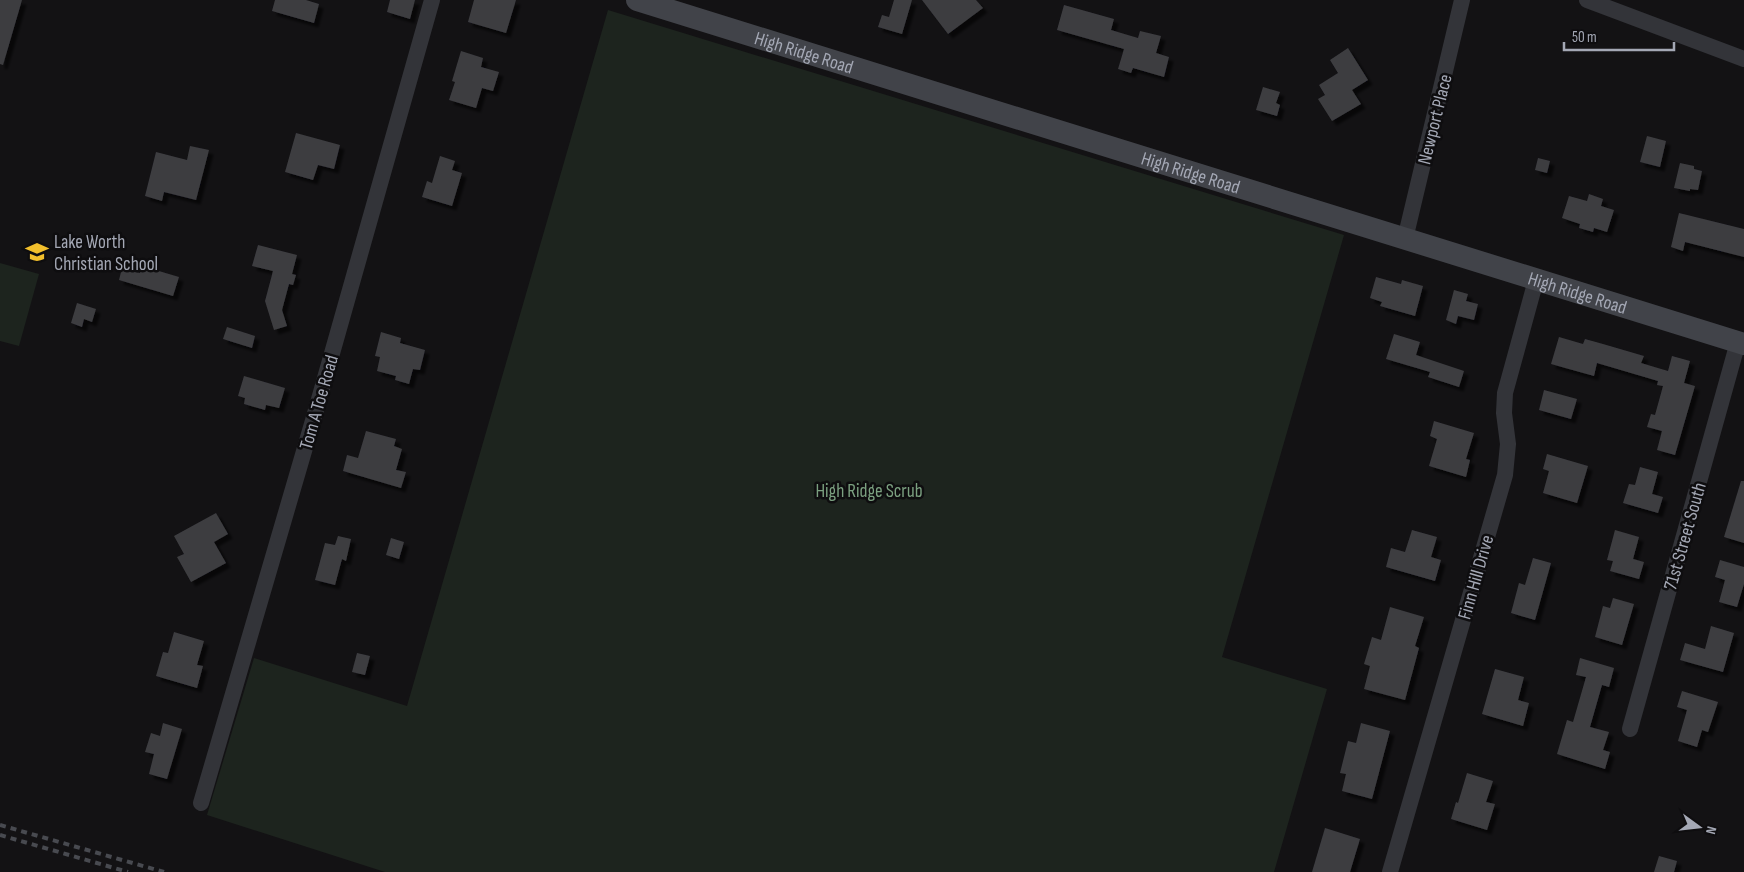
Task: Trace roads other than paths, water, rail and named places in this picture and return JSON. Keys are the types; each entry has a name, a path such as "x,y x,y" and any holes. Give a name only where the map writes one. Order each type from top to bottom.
{"street":[{"name":"Tom A Toe Road","path":"201,803 317,407 432,0"},
{"name":"High Ridge Road","path":"637,0 1741,343"},
{"name":"Newport Place","path":"1405,239 1462,0"},
{"path":"1587,0 1744,59"},
{"name":"Finn Hill Drive","path":"1390,872 1505,475 1508,444 1504,413 1504,393 1536,280"},
{"name":"71st Street South","path":"1630,729 1741,343"}],"railway":[{"path":"0,825 164,872"},
{"path":"0,835 128,872"}],"place":[{"name":"Lake Worth Christian School","path":"37,252"}],"park label":[{"name":"High Ridge Scrub","path":"869,490"}]}
